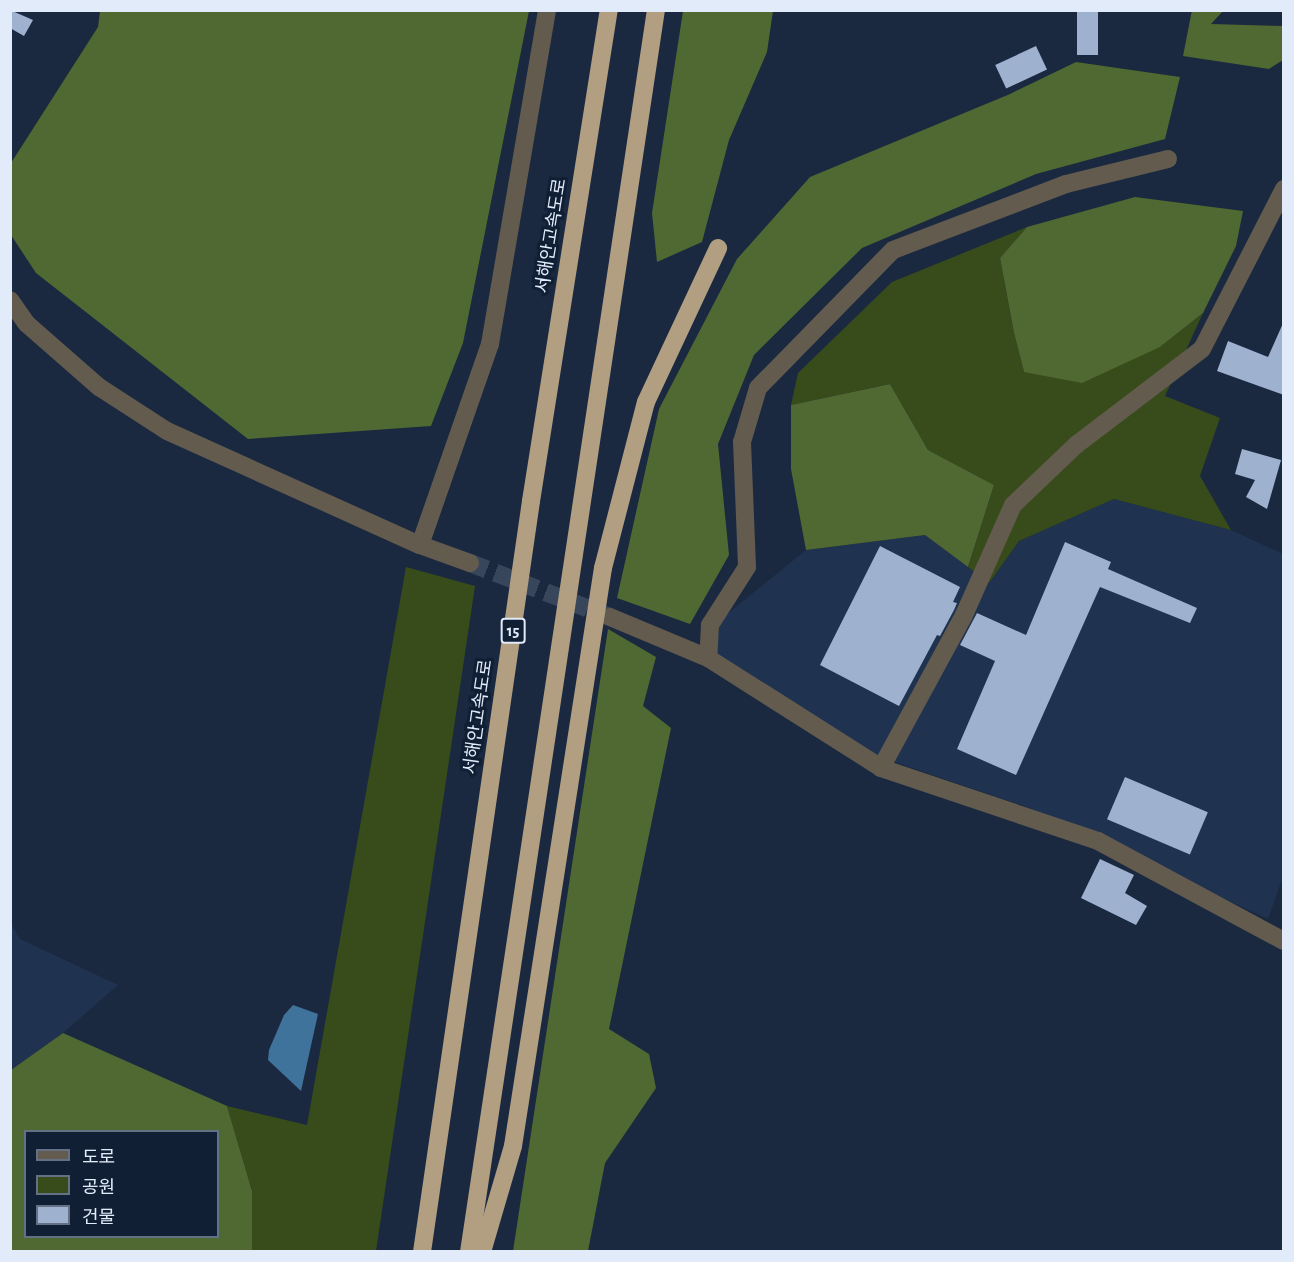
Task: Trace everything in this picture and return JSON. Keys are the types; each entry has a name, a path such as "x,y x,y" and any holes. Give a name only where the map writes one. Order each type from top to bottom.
{"highway":[{"name":"서해안고속도로","path":"422,1251 531,501 609,10"},
{"path":"469,1251 656,10"},
{"path":"482,1251 513,1146 603,568 646,402 718,248"}],"street":[{"path":"420,545 490,344 547,10"},
{"path":"708,658 710,625 747,567 742,442 758,388 893,250 1066,184 1168,159"},
{"path":"882,768 964,615 1014,505 1076,446 1202,349 1284,189"},
{"path":"10,300 27,324 99,387 167,431 420,545 470,563"},
{"path":"610,617 708,658 882,768 1098,841 1284,941"}],"shaded area":[{"path":"1114,499 1231,530 1283,554 1284,873 1268,919 1024,806 877,756 714,655 721,619 806,550 925,535 989,583 1019,541"},
{"path":"10,922 20,939 118,985 63,1033 11,1070"},
{"path":"293,1005 318,1014 301,1091 268,1060 269,1050 284,1015"}],"green space":[{"path":"1192,10 1223,11 1211,24 1283,26 1283,60 1269,69 1183,56"},
{"path":"100,11 529,11 463,343 431,426 248,439 36,273 11,235 11,163 98,27"},
{"path":"683,11 773,11 767,52 729,140 702,242 657,262 652,213"},
{"path":"1076,62 1180,77 1165,139 1036,174 862,248 754,355 718,444 729,555 690,624 617,598 659,409 737,259 810,177 1010,94"},
{"path":"1135,197 1243,211 1236,246 1203,313 1160,347 1082,383 1024,372 1000,258 1027,227"},
{"path":"1027,227 1000,258 1024,372 1160,347 1203,313 1165,396 1220,418 1200,476 1231,530 1114,499 1019,541 989,583 968,567 994,485 928,450 890,384 791,405 798,373 892,282"},
{"path":"890,384 928,450 994,485 968,567 925,535 806,550 791,469 791,405"},
{"path":"406,567 475,586 376,1251 252,1251 252,1191 227,1106 307,1125"},
{"path":"608,629 656,657 643,706 671,728 609,1029 649,1054 656,1088 605,1163 588,1251 513,1251"},
{"path":"63,1033 227,1106 252,1191 252,1251 11,1251 11,1070"}],"building":[{"path":"10,10 33,20 24,36 10,28"},
{"path":"1077,10 1098,10 1098,55 1077,55"},
{"path":"1036,46 1047,70 1006,89 995,65"},
{"path":"1284,321 1284,395 1217,371 1228,341 1268,357"},
{"path":"1242,449 1281,460 1267,509 1246,497 1255,480 1235,474"},
{"path":"1065,542 1111,562 1108,569 1197,608 1190,623 1100,587 1016,775 957,749 995,661 960,645 977,613 1026,635"},
{"path":"880,546 960,587 953,602 957,603 954,610 940,636 937,635 899,706 820,665"},
{"path":"1125,777 1208,812 1190,855 1107,819"},
{"path":"1100,859 1134,875 1125,893 1147,906 1136,925 1081,898"}],"tunnel":[{"path":"470,563 610,617"}]}
